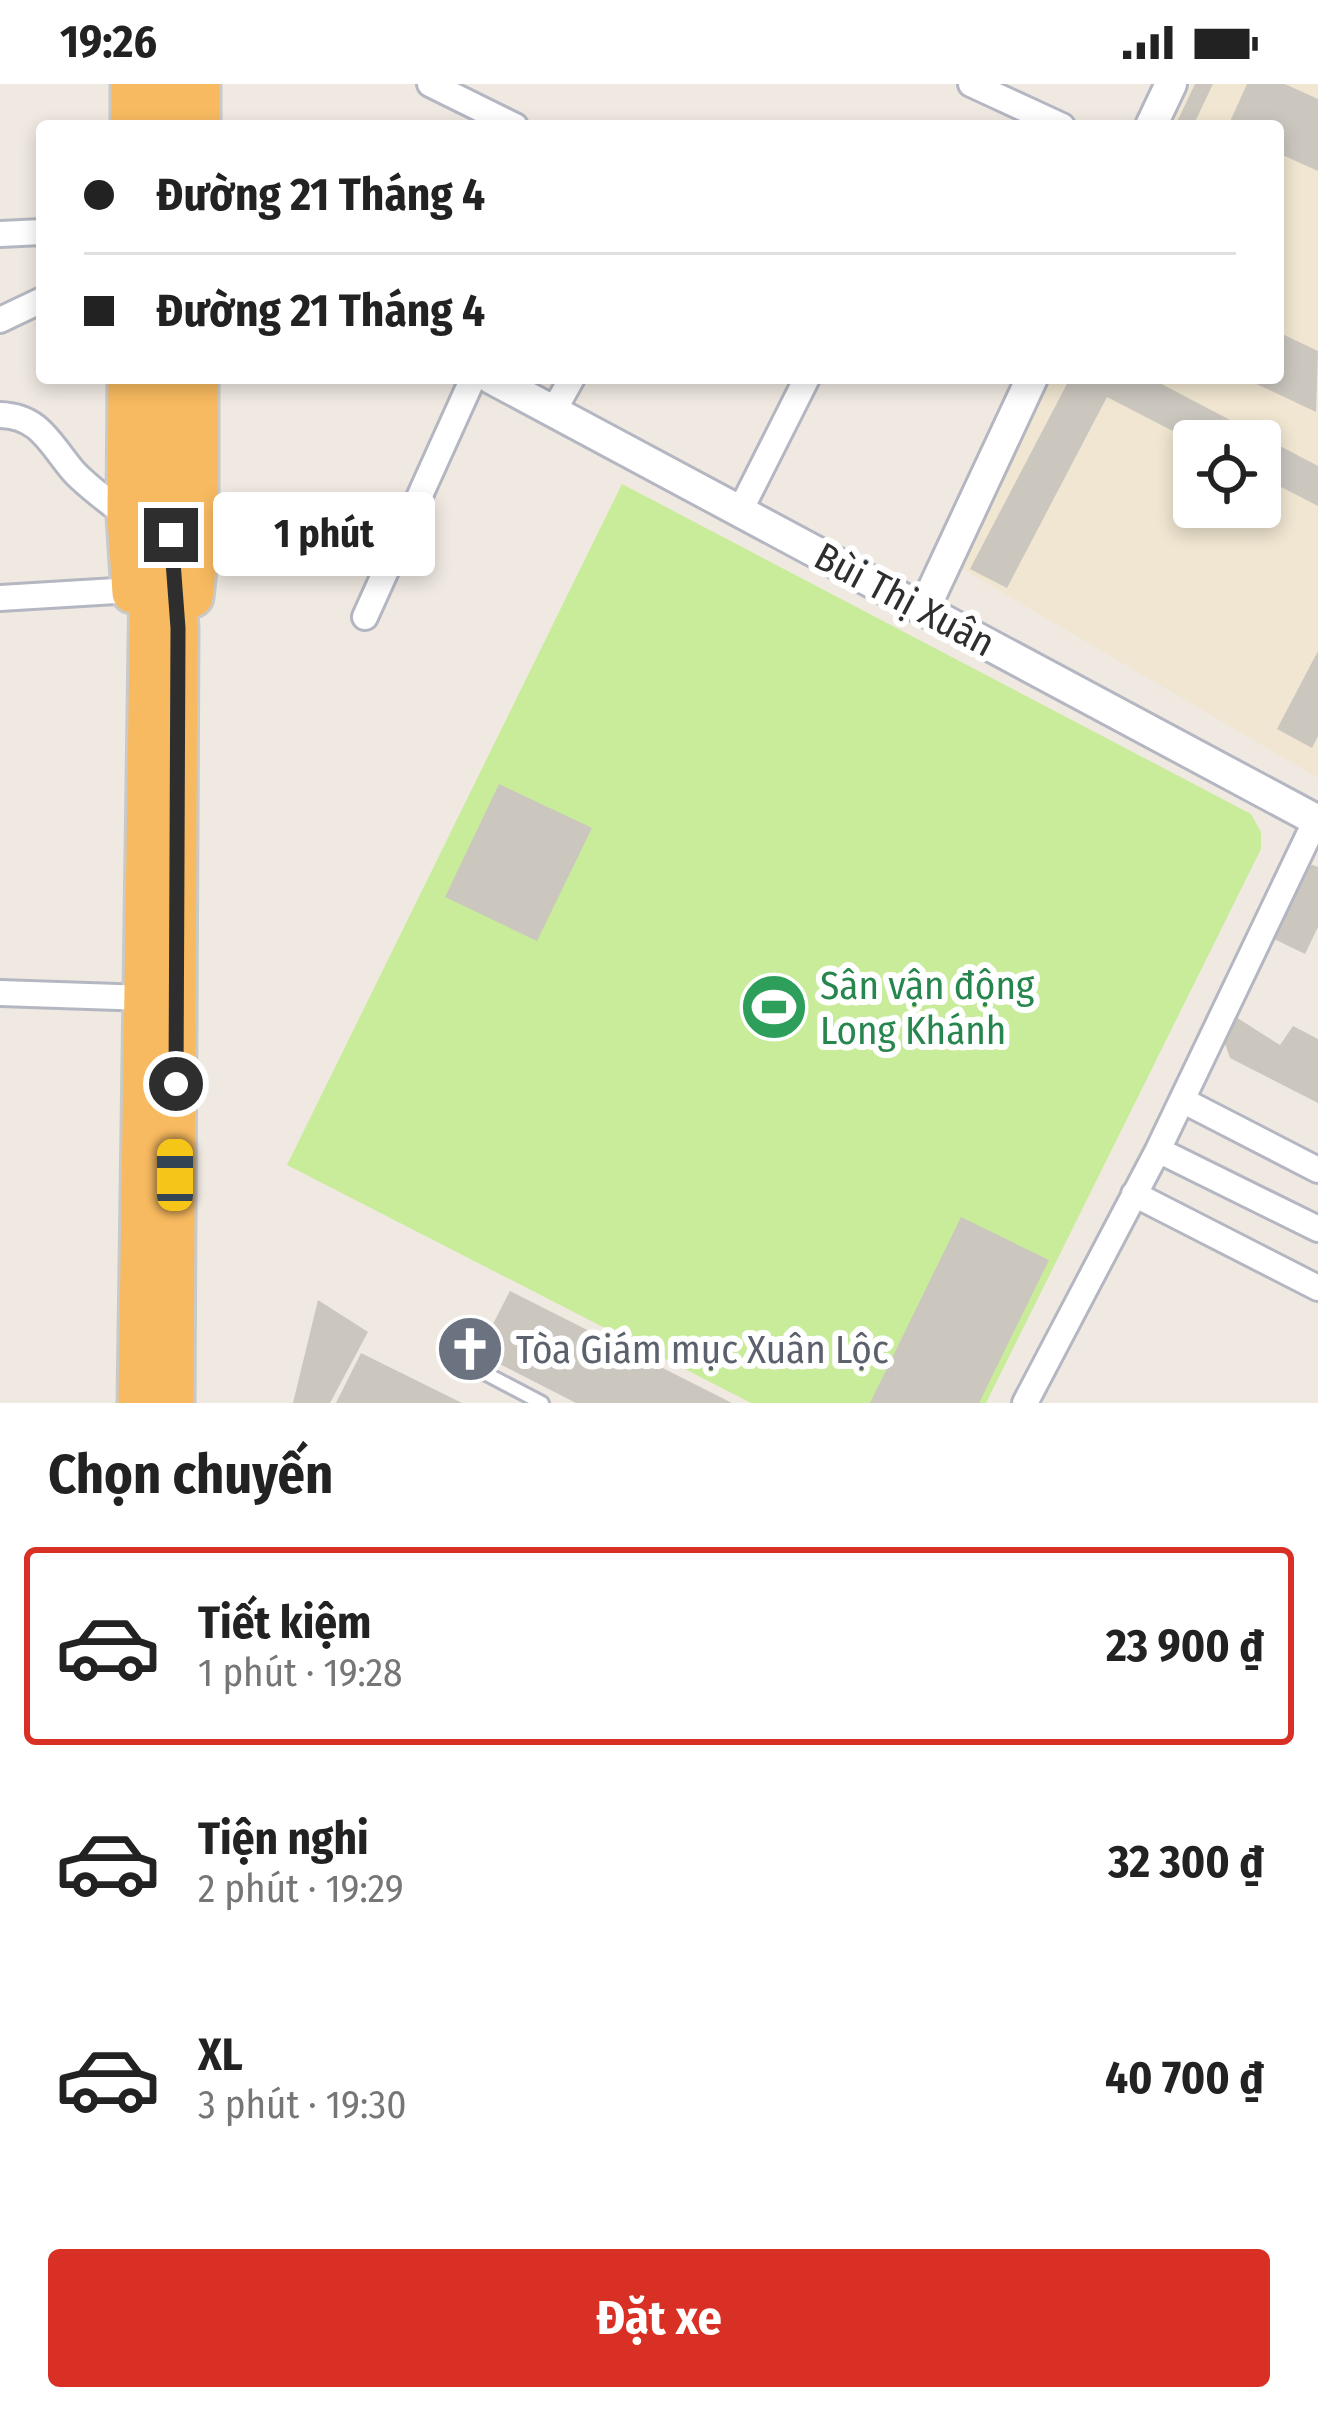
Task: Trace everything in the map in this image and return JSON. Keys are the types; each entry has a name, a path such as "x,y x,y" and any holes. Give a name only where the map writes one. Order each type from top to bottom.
{"highway":[{"path":"131,84 131,120"},
{"path":"168,120 169,84"},
{"path":"200,84 200,120"},
{"path":"128,384 132,590 139,616 164,629"},
{"path":"138,1403 147,998 164,629 177,576 164,493 166,384"},
{"path":"164,629 190,608 196,569 198,384"},
{"path":"164,629 174,1403"}],"street":[{"path":"430,84 503,120"},
{"path":"971,84 1049,120"},
{"path":"1154,120 1171,84"},
{"path":"0,234 36,232"},
{"path":"0,320 36,303"},
{"path":"365,617 470,384"},
{"name":"Bùi Thị Xuân","path":"503,384 1317,821"},
{"path":"554,410 569,384"},
{"path":"740,511 804,384"},
{"path":"924,610 1029,384"},
{"path":"0,416 21,416 40,430 76,475 127,516"},
{"path":"0,598 132,590"},
{"path":"1025,1403 1158,1150 1317,821"},
{"path":"0,992 147,998"},
{"path":"1182,1100 1318,1170"},
{"path":"1158,1150 1318,1229"},
{"path":"1134,1194 1318,1288"}],"lane":[{"path":"475,1368 542,1403"}],"shaded area":[{"path":"1192,84 1318,84 1318,778 959,567 1044,384 1284,384 1284,120 1174,120"}],"green space":[{"name":"Sân vận động Long Khánh","path":"622,484 1251,814 1261,832 1261,849 986,1403 751,1403 287,1165"}],"building":[{"path":"1195,84 1213,84 1196,120 1178,120"},
{"path":"1247,84 1285,84 1318,99 1318,171 1284,156 1284,120 1231,120"},
{"path":"1284,335 1318,351 1316,412 1257,384 1284,384"},
{"path":"1067,384 1161,384 1230,420 1173,420 1173,431 1107,397 1007,588 970,569"},
{"path":"1281,447 1318,466 1318,506 1281,487"},
{"path":"1318,651 1318,736 1312,748 1277,729"},
{"path":"499,784 592,828 537,941 445,897"},
{"path":"1300,866 1318,867 1318,927 1305,954 1266,935"},
{"path":"1228,1012 1280,1045 1293,1026 1318,1039 1318,1103 1230,1058 1220,1029"},
{"path":"961,1217 1049,1260 979,1403 870,1403"},
{"path":"510,1291 732,1403 576,1403 478,1353"},
{"path":"318,1300 368,1332 330,1403 293,1403"},
{"path":"361,1353 462,1403 336,1403"}],"place":[{"name":"Sân vận động Long Khánh","path":"774,1007"},
{"name":"Tòa Giám mục Xuân Lộc","path":"470,1349"}],"route":[{"path":"171,535 178,628 176,1084"}]}
